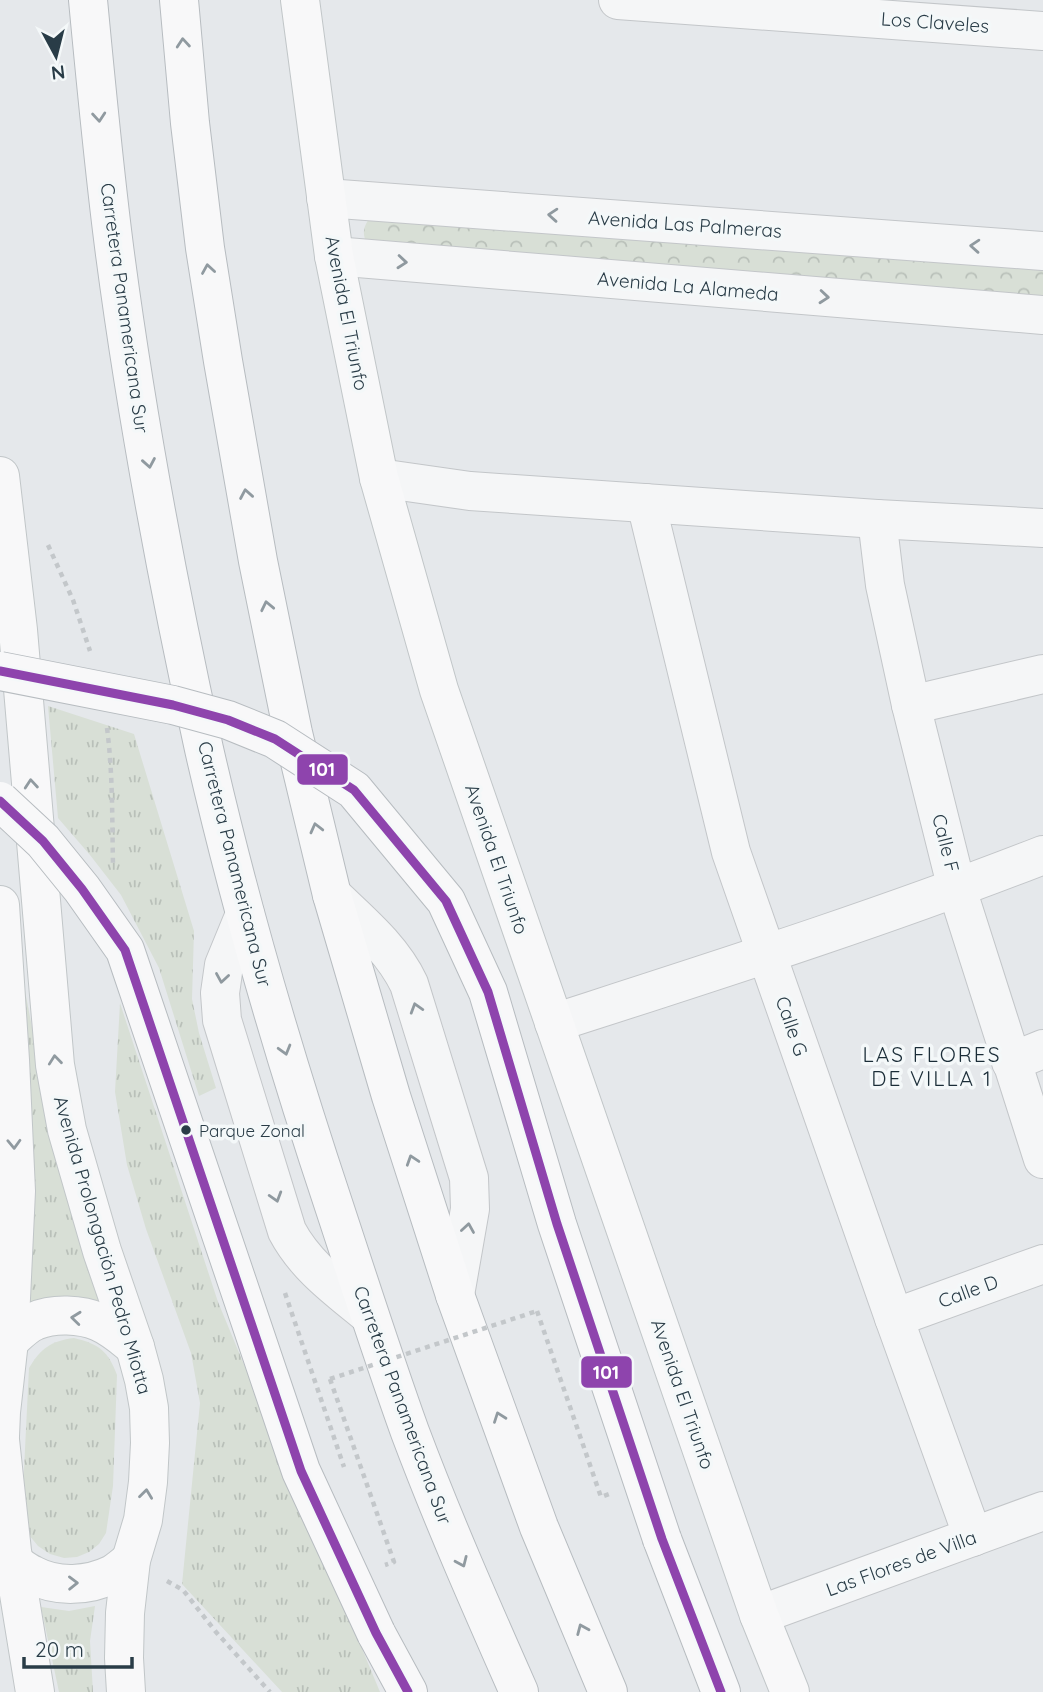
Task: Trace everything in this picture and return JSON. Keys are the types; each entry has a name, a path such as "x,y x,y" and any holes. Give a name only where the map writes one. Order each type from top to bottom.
{"main road":[{"name":"Carretera Panamericana Sur","path":"88,0 102,148 135,390 169,578 202,737 245,914 306,1121 369,1315 457,1551 519,1692"},
{"path":"179,0 205,248 225,374 290,720 332,895 391,1096 456,1295 539,1527 608,1692"},
{"name":"Avenida El Triunfo","path":"300,0 334,256 379,478 439,690 759,1615 790,1692"},
{"name":"Avenida Prolongación Pedro Miotta","path":"0,475 9,629 60,1098 102,1251 135,1347 149,1408 148,1482 143,1520 131,1560 125,1613 125,1692"},
{"path":"0,671 173,705 228,720 275,739 354,790 446,901 488,992 557,1224 662,1539 721,1692"},
{"path":"0,801 43,841 82,889 125,950 301,1471 376,1633 408,1692"},
{"path":"0,905 16,1191 9,1341 0,1438 3,1486 36,1692"},
{"path":"9,1341 36,1320 60,1316 83,1317 99,1322 135,1347"},
{"path":"15,1563 34,1576 74,1584 95,1581 114,1573 131,1560"}],"street":[{"name":"Los Claveles","path":"618,0 918,10 1043,30"},
{"name":"Avenida Las Palmeras","path":"326,198 1043,251"},
{"name":"Avenida La Alameda","path":"334,256 1043,315"},
{"path":"379,478 470,491 1043,528"},
{"name":"Calle G","path":"646,503 731,852 973,1537"},
{"name":"Calle F","path":"877,519 885,585 911,705 957,889 1027,1056 1043,1159"},
{"path":"911,705 1043,674"},
{"path":"554,1023 768,955 957,889 1043,855"},
{"path":"332,895 374,935 402,970 409,984 471,1186 470,1209 456,1295"},
{"path":"245,914 224,965 220,993 222,1020 279,1206 287,1231 297,1248 324,1278 369,1315"},
{"name":"Calle D","path":"894,1318 1043,1264"},
{"name":"Las Flores de Villa","path":"759,1615 1043,1511"}],"path":[{"path":"45,540 73,600 90,652"},
{"path":"105,719 113,792 114,873"},
{"path":"285,1292 347,1476"},
{"path":"378,1567 394,1562 330,1380 537,1311"},
{"path":"131,1560 183,1590 216,1632 270,1692"}],"green space":[{"path":"372,215 1043,261 1043,298 367,244 364,229"},
{"path":"48,706 134,734 194,931 192,999 216,1088 199,1096 159,968 121,895 58,818"},
{"path":"15,939 47,1105 101,1301 74,1296 46,1298 20,1313"},
{"path":"120,1003 218,1302 380,1692 282,1692 182,1584 200,1403 191,1353 146,1229 127,1165 115,1092"},
{"path":"74,1338 102,1350 117,1375 113,1486 106,1533 99,1544 77,1557 64,1558 50,1554 38,1546 29,1535 23,1490 29,1368 47,1347"},
{"path":"95,1606 90,1641 93,1692 59,1692 41,1607 69,1611"}],"transit line":[{"name":"101","path":"0,671 173,705 228,720 275,739 354,790 446,901 488,992 557,1224 662,1539 721,1692"},
{"name":"101","path":"0,801 43,841 82,889 125,950 301,1471 376,1633 408,1692"}],"place":[{"name":"Parque Zonal","path":"186,1130"}],"district":[{"name":"LAS FLORES DE VILLA 1","path":"932,1066"}]}
